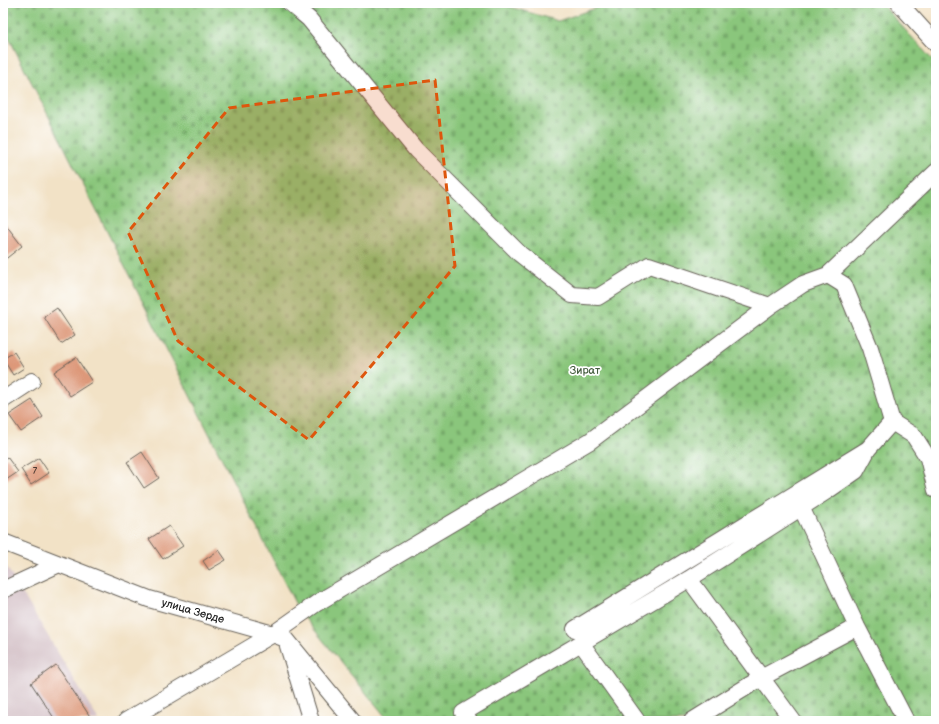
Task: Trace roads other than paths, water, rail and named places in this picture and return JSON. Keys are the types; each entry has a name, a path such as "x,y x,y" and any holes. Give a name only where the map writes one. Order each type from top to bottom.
{"street":[{"path":"290,3 308,19 416,150 520,254 572,295 598,297 649,265 770,306"},
{"path":"899,3 936,44"},
{"path":"126,721 279,636 317,603 590,441 770,306 803,284 828,275 936,172"},
{"path":"828,275 844,284 870,348 892,422 914,436 928,458 936,490"},
{"path":"3,400 32,381"},
{"path":"578,636 689,579 856,471 868,449 892,422"},
{"path":"469,721 463,713 578,636 868,449"},
{"path":"801,507 857,627 906,721"},
{"name":"улица Зерде","path":"3,542 149,599 279,636"},
{"path":"3,590 60,564"},
{"path":"689,579 793,721"},
{"path":"692,721 761,678 857,627"},
{"path":"279,636 311,721"},
{"path":"279,636 353,721"},
{"path":"578,636 637,721"}],"park label":[{"name":"Зират","path":"585,370"}]}
